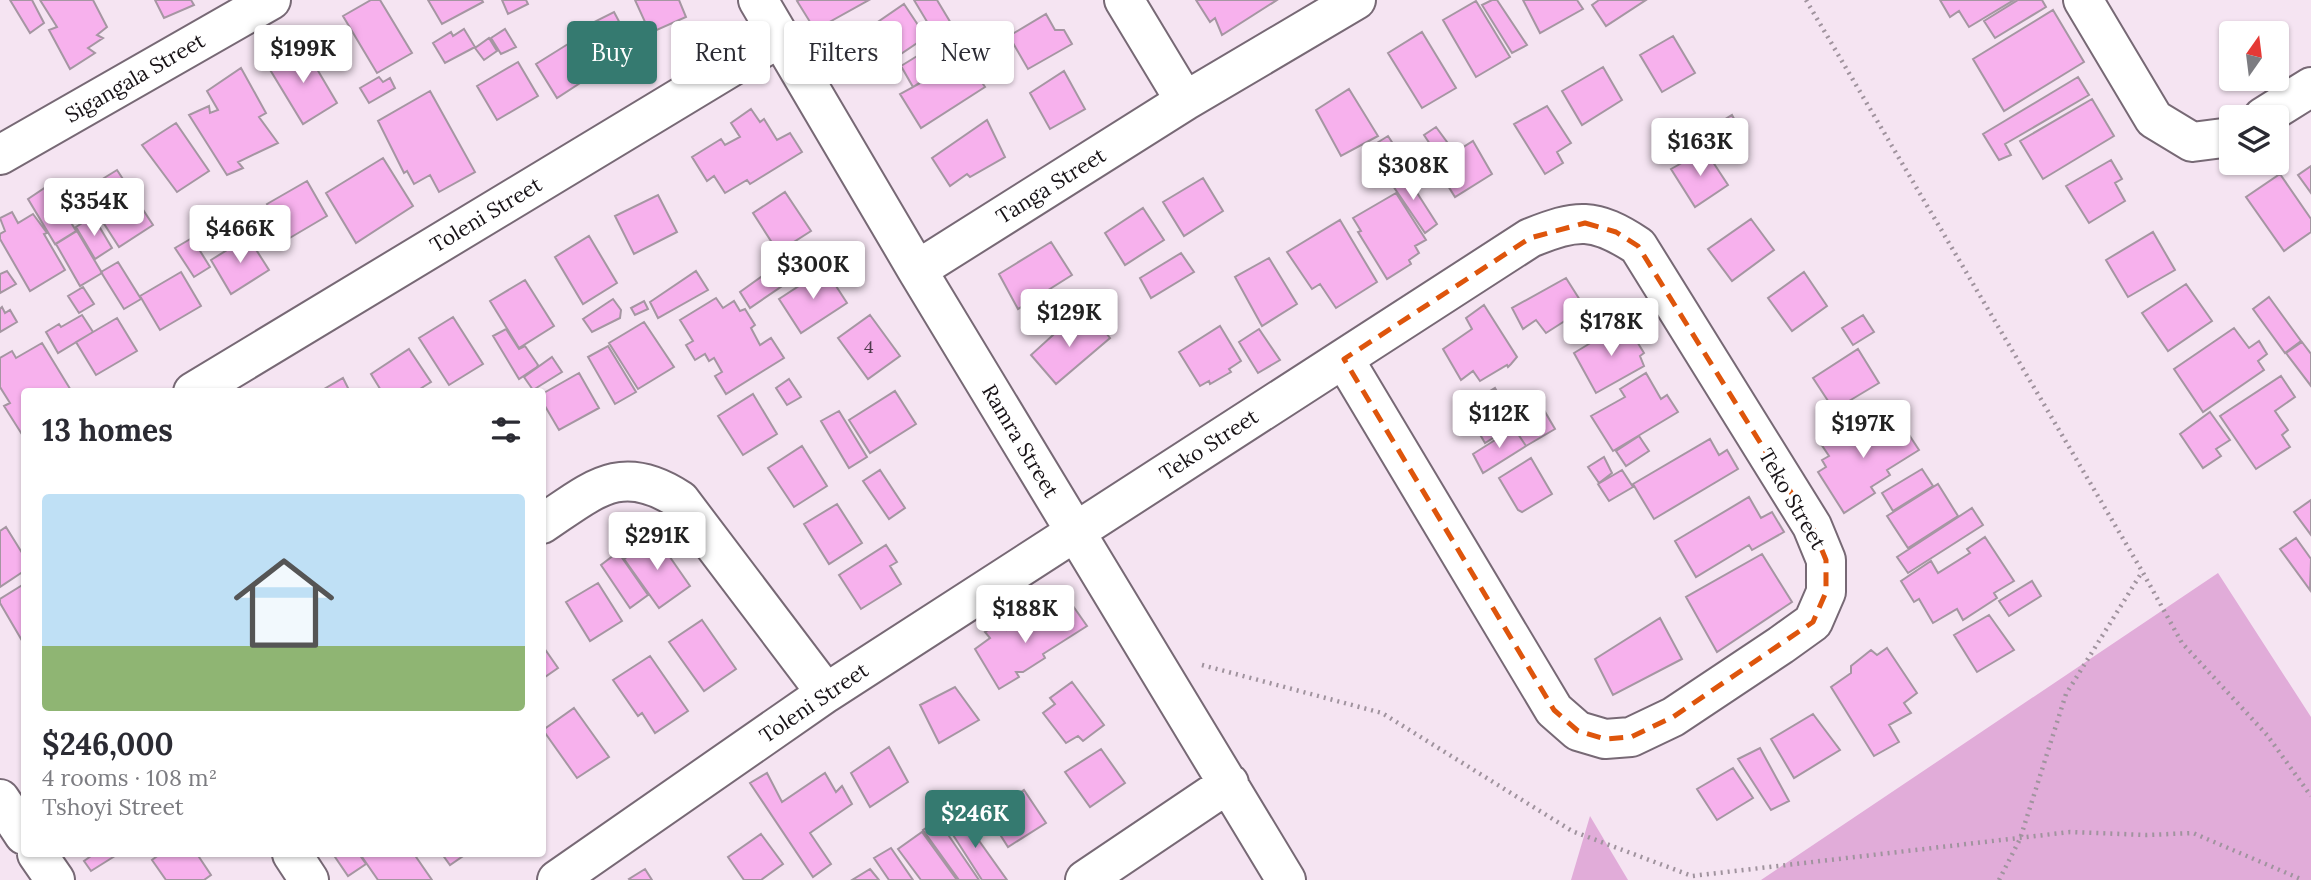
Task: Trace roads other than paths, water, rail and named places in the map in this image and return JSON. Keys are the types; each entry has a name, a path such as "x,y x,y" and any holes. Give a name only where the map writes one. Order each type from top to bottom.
{"street":[{"name":"Sigangala Street","path":"0,155 271,0"},
{"name":"Ramra Street","path":"758,0 917,270 1286,880"},
{"path":"1124,0 1185,101"},
{"name":"Tanga Street","path":"917,270 1185,101 1356,0"},
{"path":"2083,0 2154,119 2192,142 2219,139"},
{"name":"Toleni Street","path":"200,388 779,38"},
{"path":"2282,105 2311,87"},
{"name":"Teko Street","path":"1075,531 1530,238 1563,225 1585,223 1616,232 1638,246 1812,526 1826,560 1826,592 1813,622 1673,717 1631,737 1605,739 1578,732 1553,710 1344,359"},
{"path":"546,521 606,485 629,480 661,488 680,500 827,693"},
{"name":"Toleni Street","path":"557,880 827,693 1075,531"},
{"path":"1085,880 1229,783"},
{"path":"0,799 21,830"},
{"path":"39,857 55,880"},
{"path":"294,857 309,880"}]}
